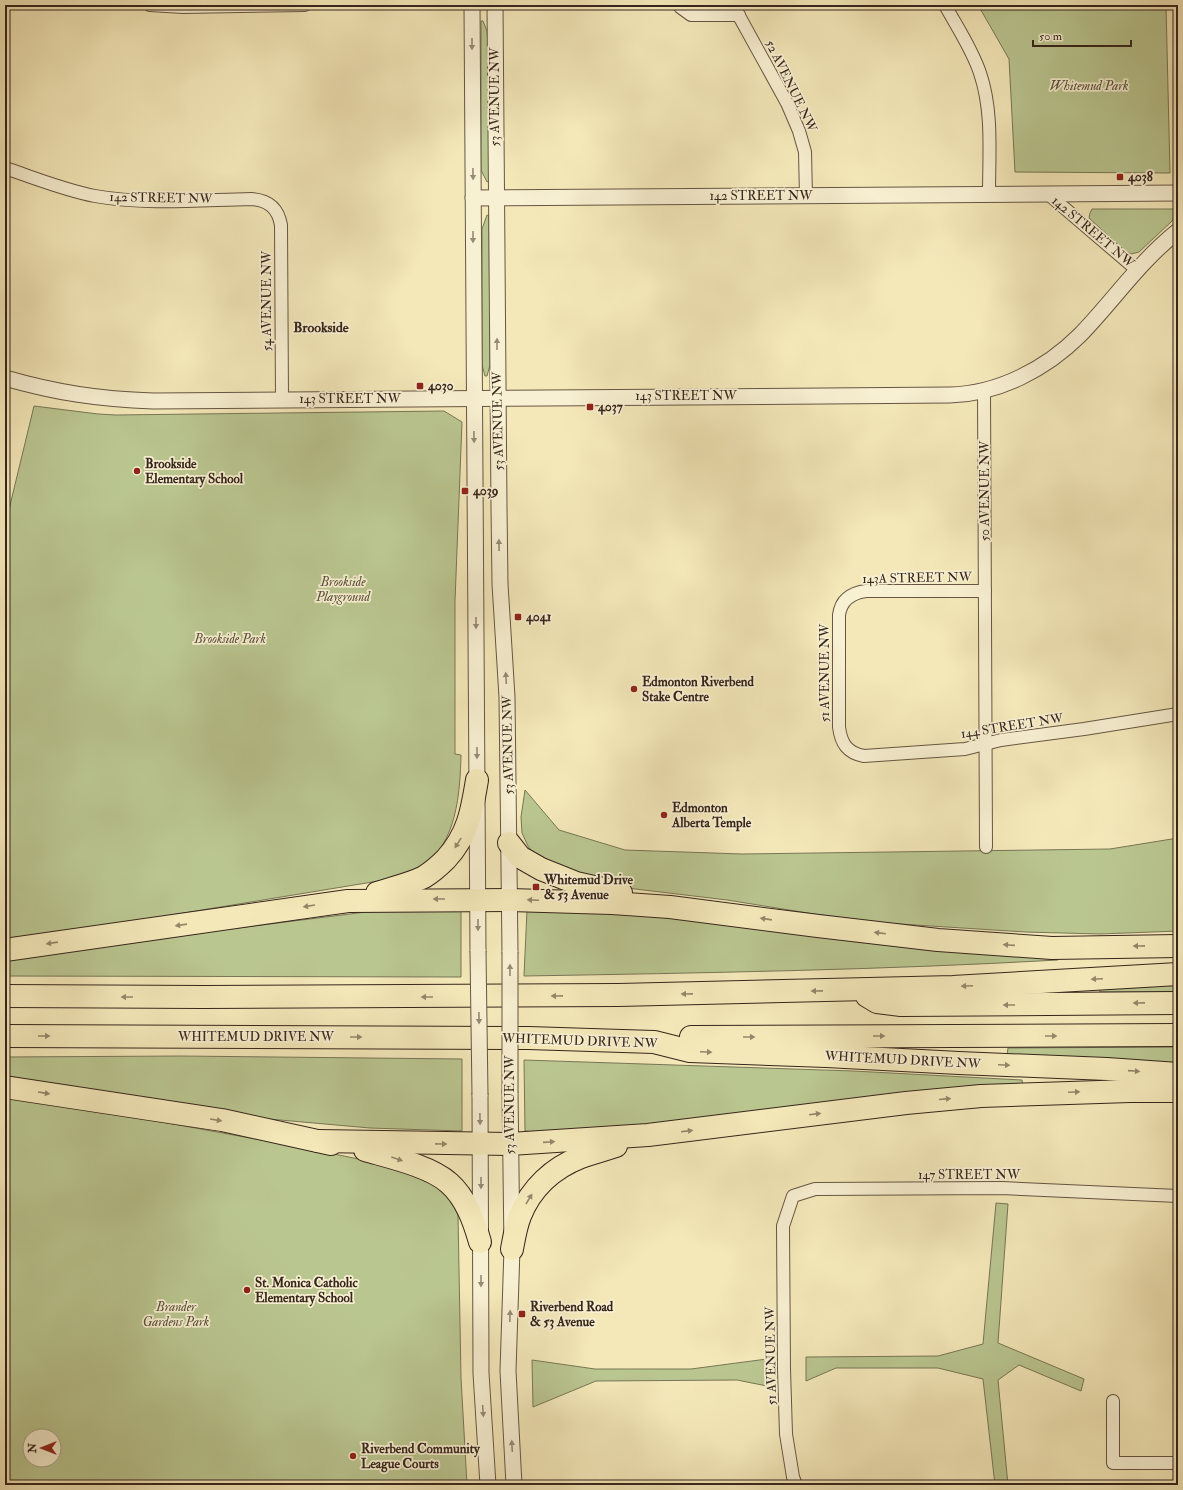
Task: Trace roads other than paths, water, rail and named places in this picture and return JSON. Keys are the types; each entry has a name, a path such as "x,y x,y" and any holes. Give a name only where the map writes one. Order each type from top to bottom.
{"highway":[{"path":"348,901 412,882 424,877 441,864 454,850 469,822 473,808 477,780"},
{"path":"509,843 520,857 541,869 576,882 670,907"},
{"path":"5,950 348,901 478,899 612,903 670,907 938,940 1052,948 1178,946"},
{"path":"5,996 511,996 856,991 1178,974"},
{"path":"856,991 877,1002 901,1006 1178,1003"},
{"name":"WHITEMUD DRIVE NW","path":"5,1036 528,1038 654,1042 690,1052 826,1056 1107,1069 1178,1074"},
{"path":"654,1042 692,1037 1178,1036"},
{"path":"5,1087 222,1120 362,1149 389,1157 436,1174 448,1182 462,1199 473,1218 480,1242"},
{"path":"318,1141 510,1144 648,1136 906,1103 974,1096 1123,1091 1178,1091"},
{"path":"512,1249 520,1217 529,1198 542,1181 563,1165 582,1156 600,1152 648,1136"}],"street":[{"path":"150,5 183,7 305,5"},
{"name":"53 AVENUE NW","path":"472,5 478,951 481,1144 481,1373 488,1485"},
{"name":"53 AVENUE NW","path":"495,5 497,397 500,584 507,697 510,900 510,1144 512,1249 508,1371 514,1485"},
{"path":"680,5 680,7 690,14 739,16"},
{"name":"52 AVENUE NW","path":"733,5 787,103 799,131 805,152 806,196"},
{"path":"945,5 975,60 980,71 986,95 988,112 989,194"},
{"name":"142 STREET NW","path":"5,168 65,189 97,196 128,200 251,199 263,201 272,206"},
{"name":"142 STREET NW","path":"473,198 1178,193"},
{"name":"142 STREET NW","path":"1048,194 1137,270"},
{"name":"54 AVENUE NW","path":"272,206 276,210 281,225 282,399"},
{"path":"984,391 1029,373 1060,352 1081,334 1137,270 1158,248 1178,231"},
{"name":"143 STREET NW","path":"5,378 52,391 97,398 153,401 497,397 950,395 973,394 984,391"},
{"name":"50 AVENUE NW","path":"984,391 986,847"},
{"name":"143A STREET NW","path":"849,596 866,591 985,592"},
{"name":"51 AVENUE NW","path":"849,596 842,604 839,615 839,727 845,747 850,751"},
{"name":"144 STREET NW","path":"850,751 864,756 965,749 1001,740 1178,714"},
{"name":"147 STREET NW","path":"783,1226 793,1196 815,1189 1002,1188 1178,1196"},
{"name":"51 AVENUE NW","path":"783,1226 786,1434 796,1485"},
{"path":"1113,1400 1113,1463 1178,1463"}],"place":[{"name":"4038","path":"1120,177"},
{"name":"4030","path":"420,386"},
{"name":"4037","path":"590,407"},
{"name":"Brookside Elementary School","path":"137,471"},
{"name":"4039","path":"465,491"},
{"name":"4041","path":"518,617"},
{"name":"Edmonton Riverbend Stake Centre","path":"634,689"},
{"name":"Edmonton Alberta Temple","path":"664,815"},
{"name":"Whitemud Drive & 53 Avenue","path":"536,887"},
{"name":"St. Monica Catholic Elementary School","path":"247,1290"},
{"name":"Riverbend Road & 53 Avenue","path":"522,1314"},
{"name":"Riverbend Community League Courts","path":"353,1456"}],"district":[{"name":"Brookside","path":"321,327"}],"park label":[{"name":"Whitemud Park","path":"1089,86"},
{"name":"Brookside Playground","path":"343,590"},
{"name":"Brookside Park","path":"230,639"},
{"name":"Brander Gardens Park","path":"176,1314"}]}
